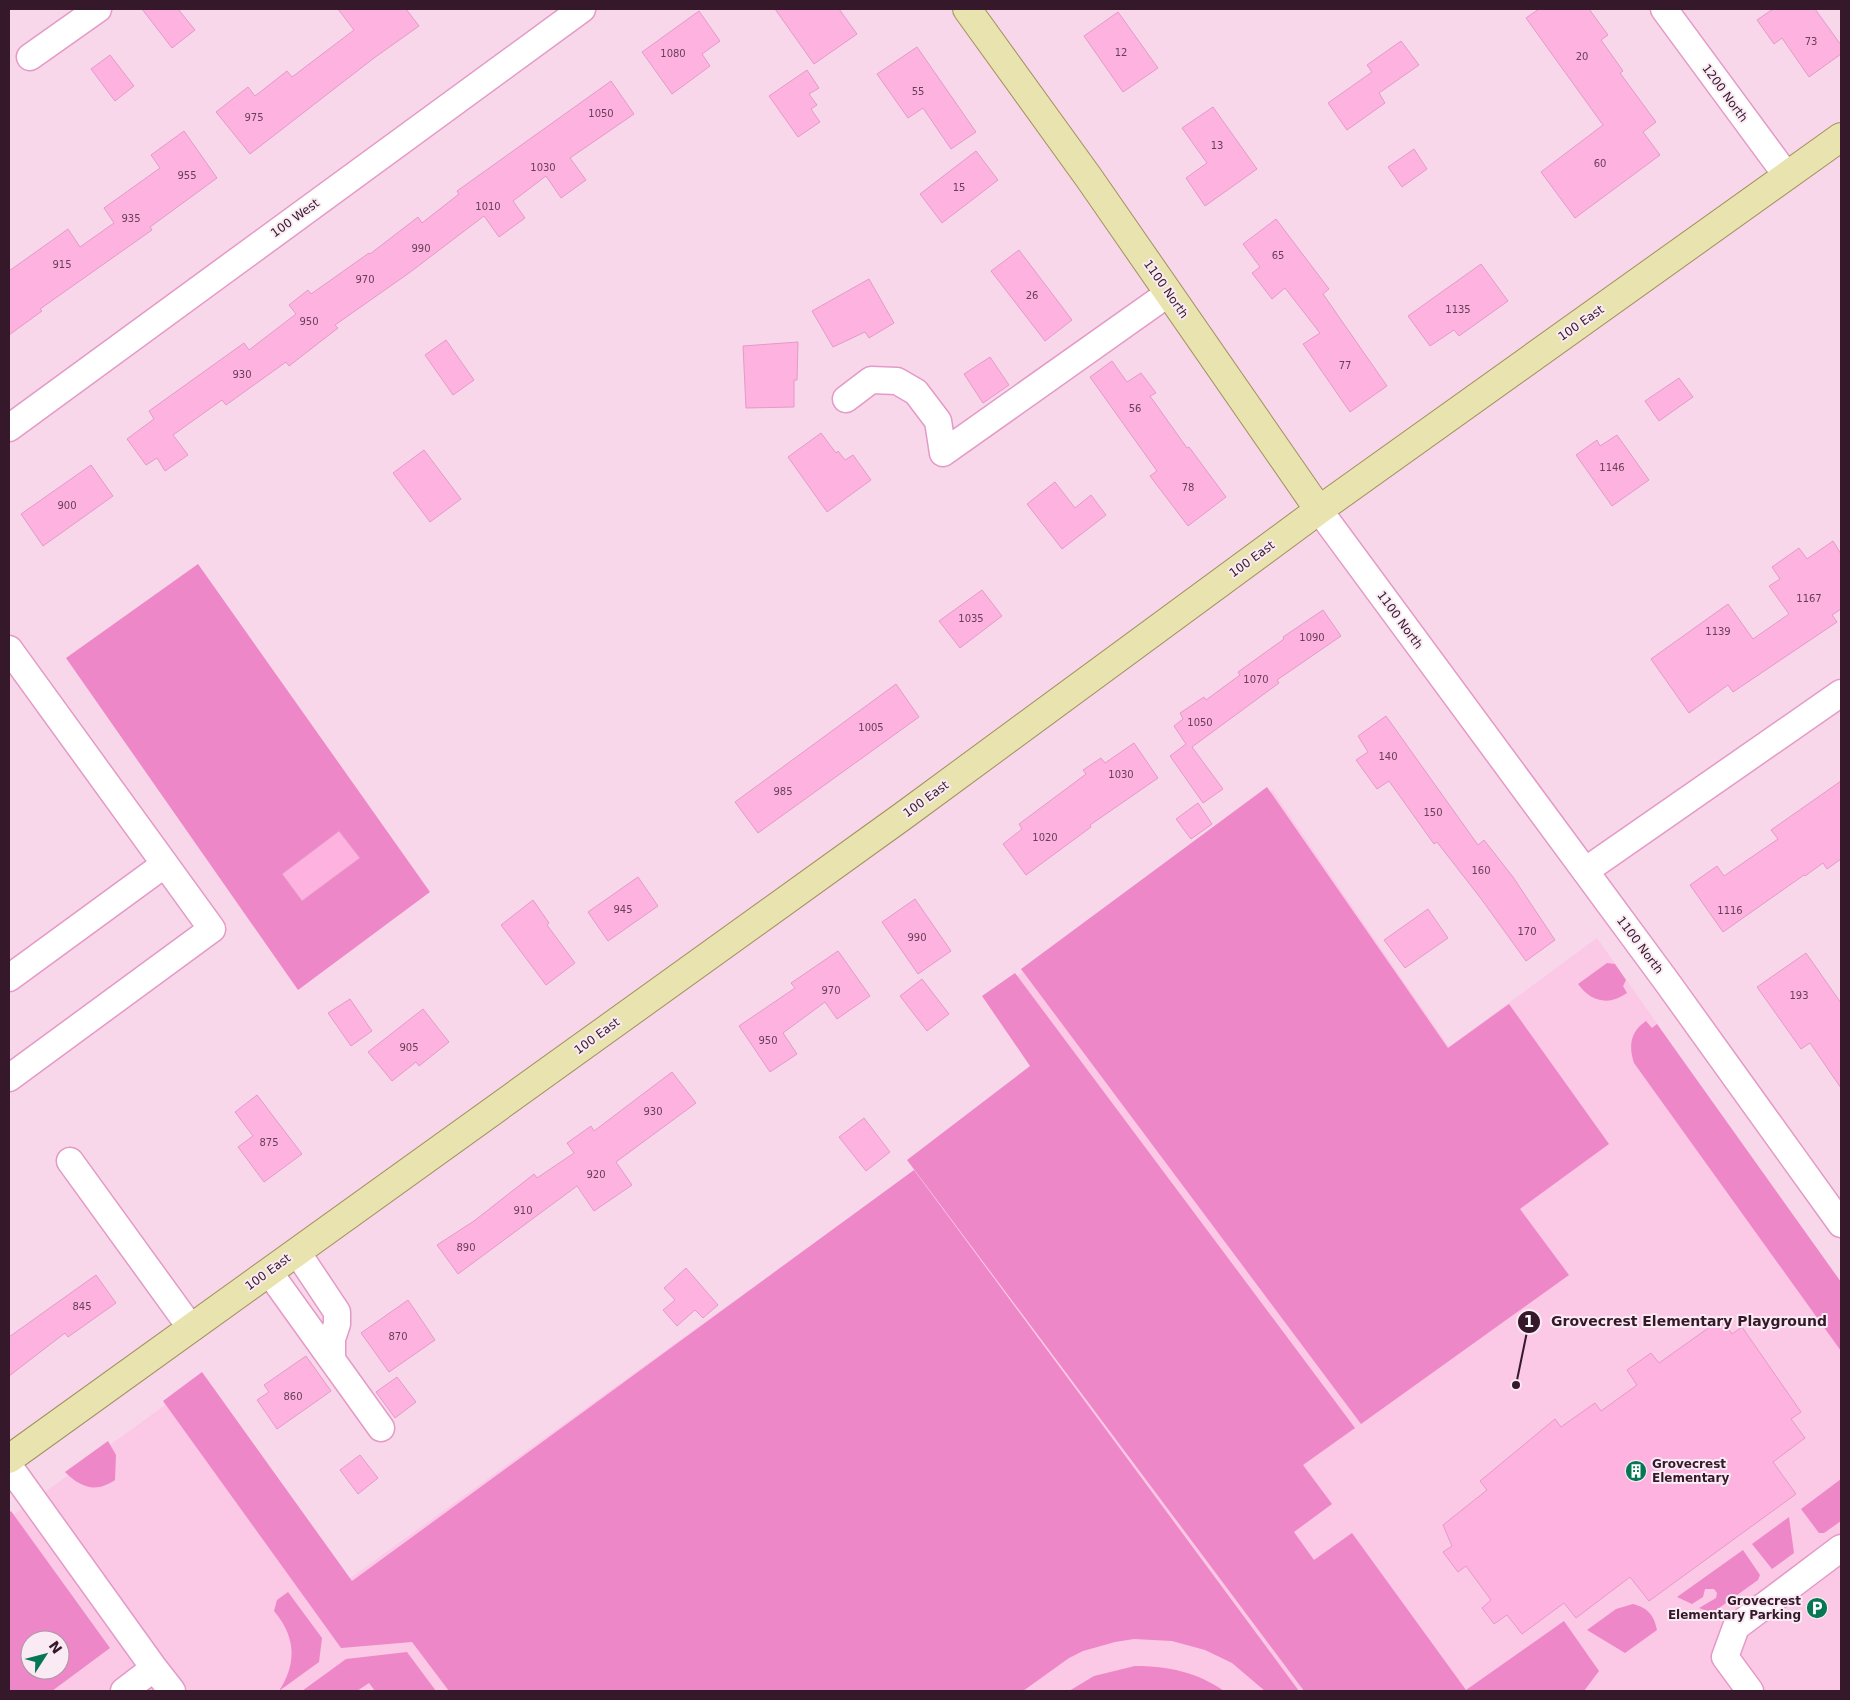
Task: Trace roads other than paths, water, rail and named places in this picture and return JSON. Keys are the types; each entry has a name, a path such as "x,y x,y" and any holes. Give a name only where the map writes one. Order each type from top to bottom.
{"main road":[{"name":"1100 North","path":"967,9 1169,293 1320,510"},
{"name":"100 East","path":"9,1459 903,816 1320,510 1841,137"}],"street":[{"path":"30,57 98,9"},
{"name":"100 West","path":"9,428 582,9"},
{"name":"1200 North","path":"1664,9 1787,176"},
{"path":"846,399 871,380 897,381 916,392 938,421 943,453 1169,293"},
{"name":"1100 North","path":"1320,510 1585,870 1841,1224"},
{"path":"9,649 212,929 9,1078"},
{"path":"1585,870 1841,693"},
{"path":"9,978 166,864"},
{"path":"70,1161 192,1328"},
{"path":"297,1252 337,1312 337,1324 332,1339 332,1359"},
{"path":"269,1272 381,1428"},
{"path":"9,1466 172,1691"},
{"path":"1750,1691 1725,1657 1736,1627 1841,1548"},
{"path":"124,1691 154,1668"}],"place":[{"name":"Grovecrest Elementary Playground","path":"1516,1385"},
{"name":"Grovecrest Elementary","path":"1636,1471"},
{"name":"Grovecrest Elementary Parking","path":"1817,1608"}]}
